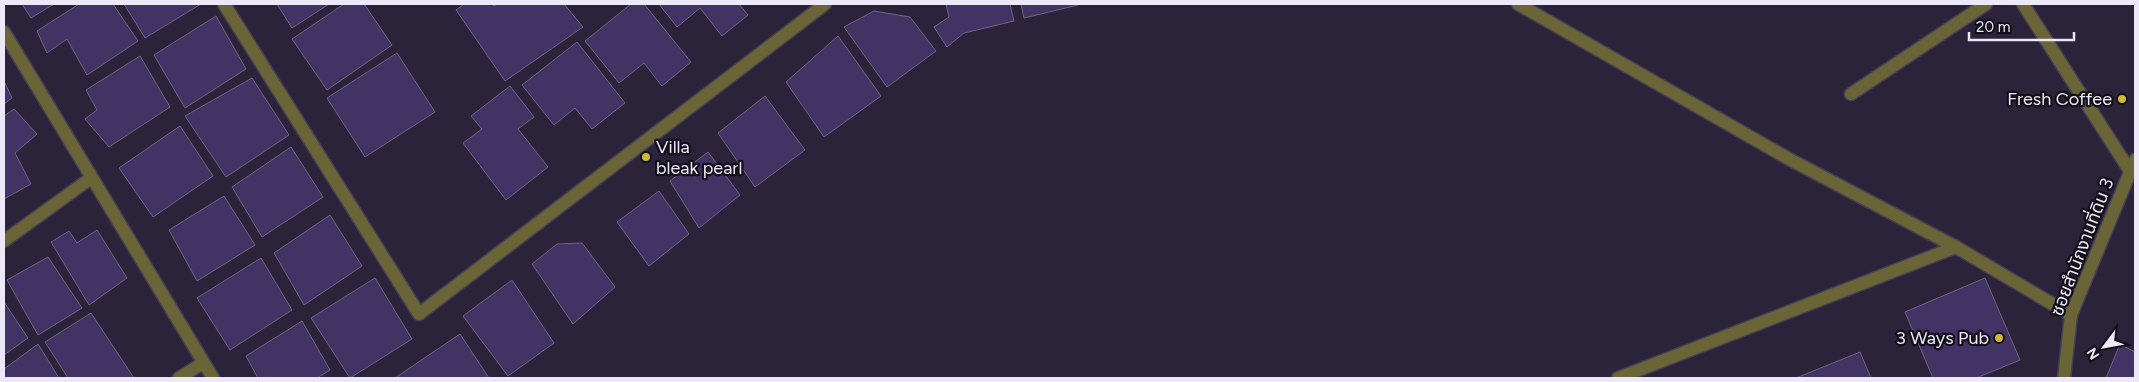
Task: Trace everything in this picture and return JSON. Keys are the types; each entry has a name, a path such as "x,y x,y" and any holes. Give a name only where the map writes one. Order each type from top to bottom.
{"street":[{"path":"224,4 419,314 825,4"},
{"path":"1518,4 1789,159 1956,247 2071,315"},
{"path":"1851,94 1986,4"},
{"path":"2023,4 2132,166"},
{"path":"4,32 213,378"},
{"name":"ซอยสำนักงานที่ดิน 3","path":"2064,378 2071,315 2132,166"},
{"path":"4,241 91,178"},
{"path":"1618,378 1956,247"},
{"path":"179,378 203,363"}],"building":[{"path":"22,4 54,4 31,18"},
{"path":"79,4 113,4 138,41 87,75 67,39 47,53 37,31"},
{"path":"124,4 201,4 145,38"},
{"path":"277,4 329,4 292,28"},
{"path":"344,4 364,4 392,45 327,90 292,39"},
{"path":"464,4 492,4 494,6 497,4 564,4 583,27 505,81 456,10"},
{"path":"631,4 644,4 691,62 662,86 644,63 619,83 585,41"},
{"path":"659,4 739,4 748,15 722,36 700,8 677,27"},
{"path":"946,4 1010,4 1014,21 964,33 947,47 934,27 949,17"},
{"path":"1021,4 1078,4 1078,5 1024,18"},
{"path":"874,11 910,17 936,51 887,87 844,27"},
{"path":"216,16 246,69 185,108 154,55"},
{"path":"838,36 881,96 824,137 786,82"},
{"path":"577,42 625,103 592,129 575,108 554,125 522,85"},
{"path":"397,53 435,112 365,157 327,98"},
{"path":"140,56 170,107 109,147 85,119 97,110 86,90"},
{"path":"252,78 289,135 226,177 185,116"},
{"path":"4,81 12,98 4,104"},
{"path":"510,86 534,117 518,129 548,167 506,200 463,143 482,129 471,116"},
{"path":"765,96 805,150 755,187 718,133"},
{"path":"14,109 37,134 15,153 31,184 4,199 4,116"},
{"path":"180,126 213,176 153,217 119,168"},
{"path":"291,147 323,197 262,237 232,187"},
{"path":"708,152 740,195 699,228 670,181"},
{"path":"659,191 689,234 649,266 617,222"},
{"path":"224,196 255,245 197,281 169,230"},
{"path":"330,215 362,266 304,305 274,253"},
{"path":"97,230 127,278 89,305 51,242 69,231 77,243"},
{"path":"582,243 615,287 573,324 532,264 557,244"},
{"path":"48,257 82,308 38,335 7,280"},
{"path":"261,258 292,310 230,350 197,298"},
{"path":"375,278 412,339 350,378 311,318"},
{"path":"1985,278 2020,360 1976,378 1933,378 1905,312"},
{"path":"512,280 554,343 508,376 463,316"},
{"path":"4,302 28,338 4,355"},
{"path":"91,313 134,378 68,378 45,342"},
{"path":"302,321 330,370 317,378 258,378 246,356"},
{"path":"460,334 489,378 395,378"},
{"path":"38,344 59,378 4,378 4,369"},
{"path":"2120,344 2135,352 2135,378 2106,378"},
{"path":"1860,352 1871,378 1796,378"}],"place":[{"name":"Fresh Coffee","path":"2122,99"},
{"name":"Villa bleak pearl","path":"646,157"},
{"name":"3 Ways Pub","path":"1999,338"}]}
